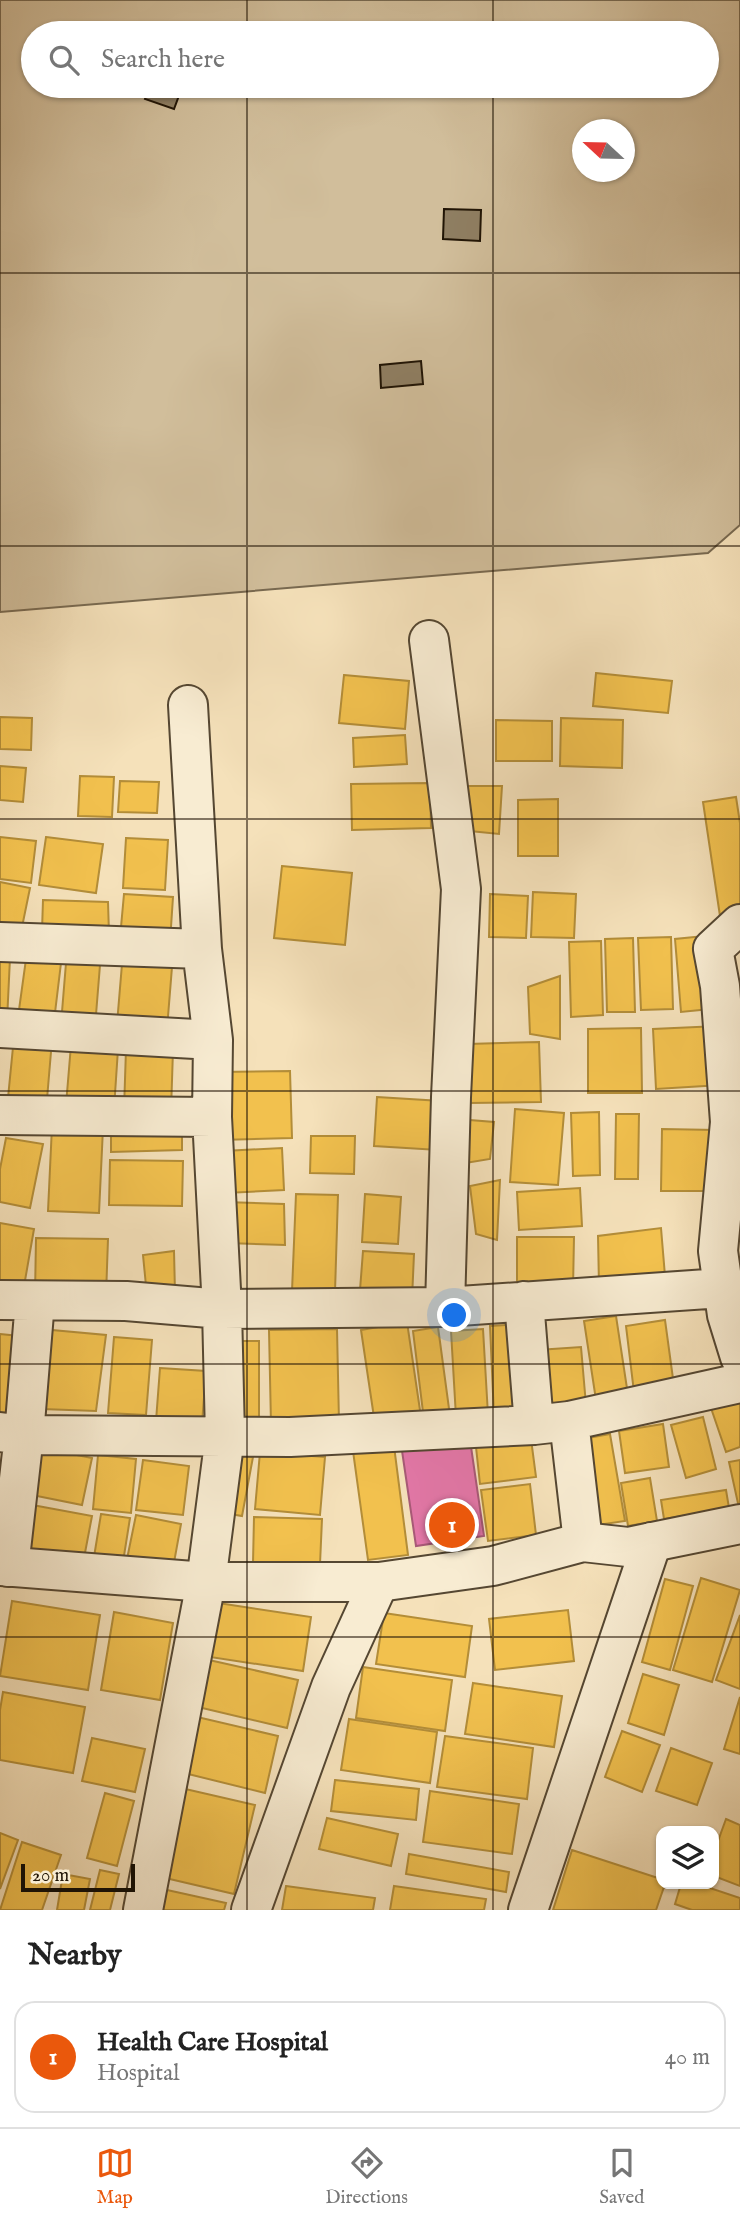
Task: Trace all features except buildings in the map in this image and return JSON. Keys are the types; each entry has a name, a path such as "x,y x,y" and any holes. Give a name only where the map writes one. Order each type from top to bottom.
{"street":[{"path":"429,640 461,889 445,1307"},
{"path":"143,1910 206,1582 225,1436 222,1308 212,1117 213,1040 202,949 188,705"},
{"path":"740,924 713,949 720,986 730,1122 718,1251 727,1315 740,1357"},
{"path":"0,942 202,949"},
{"path":"0,1028 213,1040"},
{"path":"0,1115 212,1117"},
{"path":"722,1288 445,1307 222,1308 126,1301 17,1300 5,1567 206,1582 379,1582 493,1566 583,1542 628,1547 740,1524"},
{"path":"524,1301 583,1542"},
{"path":"12,1433 290,1437 552,1423 740,1383"},
{"path":"528,1910 652,1542"},
{"path":"251,1910 331,1687 379,1582"}],"shaded area":[{"path":"0,0 740,0 740,525 708,553 0,612"}],"place":[{"name":"Health Care Hospital","path":"452,1525"}]}
